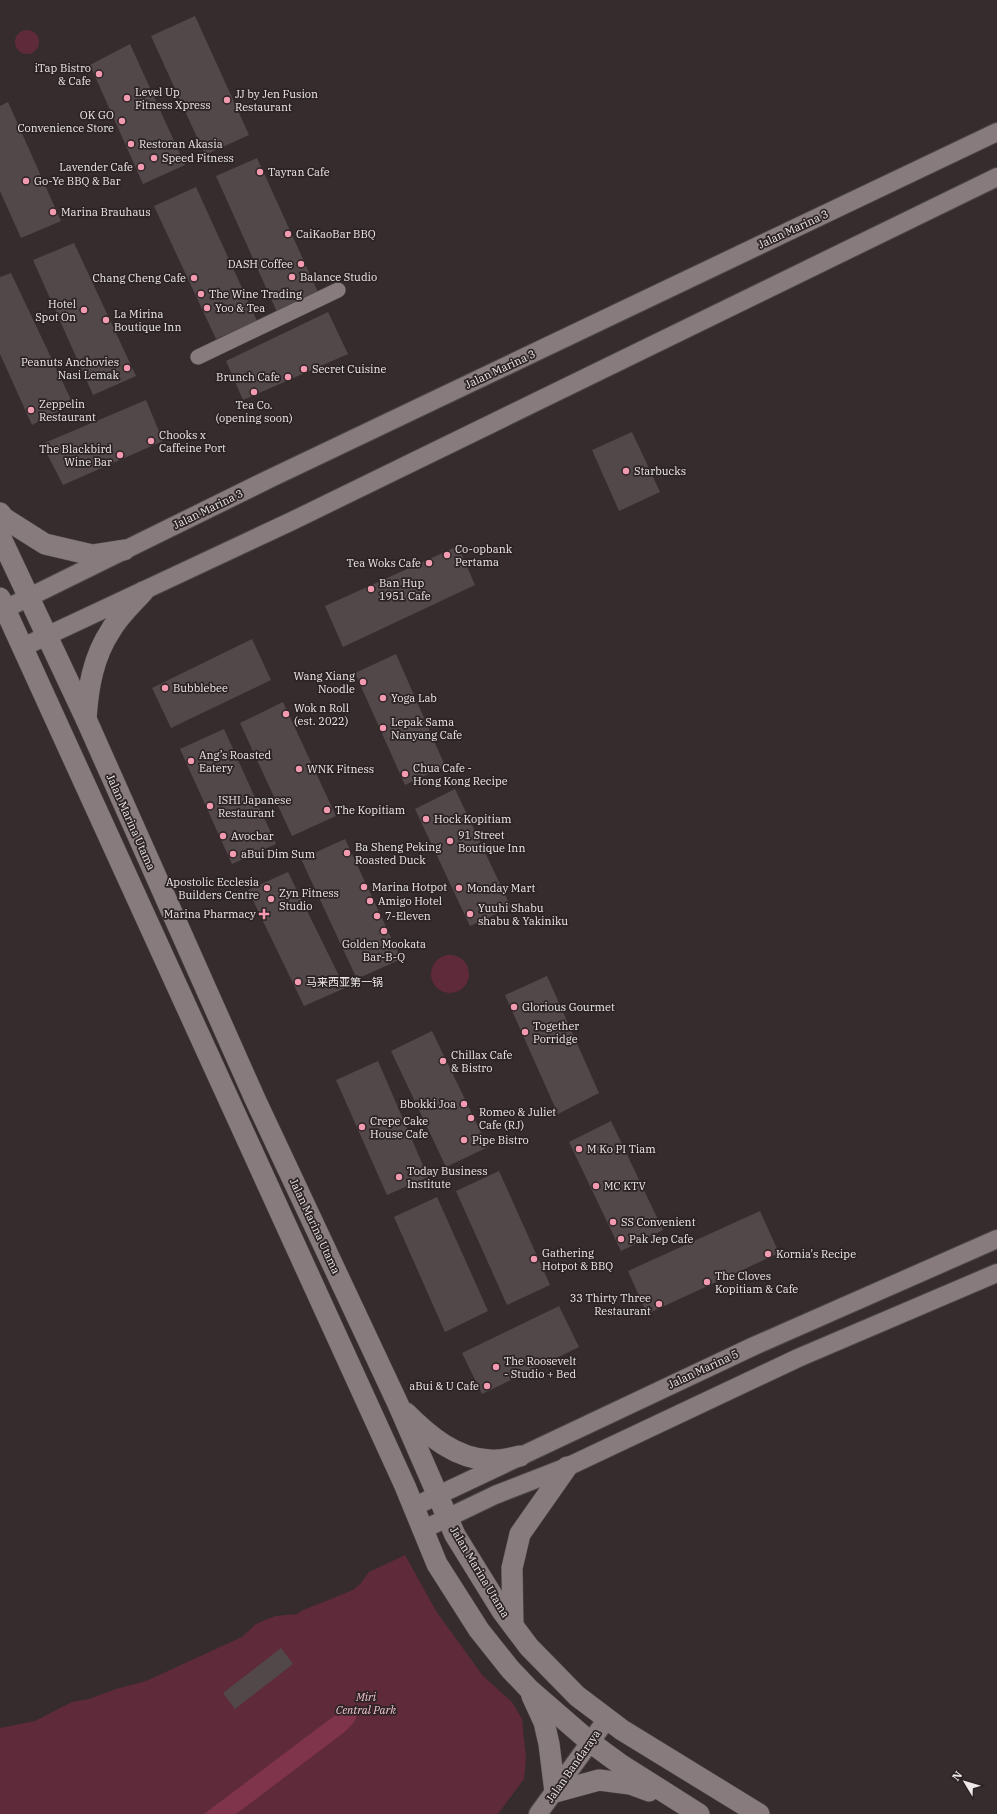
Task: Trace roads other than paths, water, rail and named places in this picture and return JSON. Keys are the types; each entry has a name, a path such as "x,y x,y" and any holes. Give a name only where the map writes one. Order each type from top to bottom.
{"main road":[{"path":"0,513 4,518 45,544 92,555 124,550"},
{"name":"Jalan Marina Utama","path":"0,536 86,719 255,1099 398,1404 455,1535 502,1611 548,1668 577,1696 606,1719 759,1814"},
{"path":"86,719 87,693 98,652 111,629 143,592"},
{"path":"3,603 405,1486 437,1564 479,1630 510,1669 530,1690 590,1742 675,1800 699,1814"},
{"path":"398,1404 425,1432 454,1452 467,1457 491,1460 520,1456"},
{"path":"513,1625 512,1568 520,1534 567,1467"},
{"path":"530,1690 544,1722 549,1744 555,1792 599,1780 630,1784 675,1800"}],"street":[{"name":"Jalan Marina 3","path":"3,603 29,597 262,482 997,132"},
{"path":"23,647 285,525 997,178"},
{"path":"198,357 338,290"},
{"name":"Jalan Marina 5","path":"413,1507 754,1346 997,1239"},
{"path":"422,1530 495,1495 567,1467 798,1358 997,1273"},
{"name":"Jalan Bandaraya","path":"538,1814 606,1719"}],"place":[{"name":"iTap Bistro & Cafe","path":"99,74"},
{"name":"Level Up Fitness Xpress","path":"127,98"},
{"name":"JJ by Jen Fusion Restaurant","path":"227,100"},
{"name":"OK GO Convenience Store","path":"122,121"},
{"name":"Restoran Akasia","path":"131,144"},
{"name":"Speed Fitness","path":"154,158"},
{"name":"Lavender Cafe","path":"141,167"},
{"name":"Tayran Cafe","path":"260,172"},
{"name":"Go-Ye BBQ & Bar","path":"26,181"},
{"name":"Marina Brauhaus","path":"53,212"},
{"name":"CaiKaoBar BBQ","path":"288,234"},
{"name":"DASH Coffee","path":"301,264"},
{"name":"Balance Studio","path":"292,277"},
{"name":"Chang Cheng Cafe","path":"194,278"},
{"name":"The Wine Trading","path":"201,294"},
{"name":"Yoo & Tea","path":"207,308"},
{"name":"Hotel Spot On","path":"84,310"},
{"name":"La Mirina Boutique Inn","path":"106,320"},
{"name":"Peanuts Anchovies Nasi Lemak","path":"127,368"},
{"name":"Secret Cuisine","path":"304,369"},
{"name":"Brunch Cafe","path":"288,377"},
{"name":"Tea Co. (opening soon)","path":"254,392"},
{"name":"Zeppelin Restaurant","path":"31,410"},
{"name":"Chooks x Caffeine Port","path":"151,441"},
{"name":"The Blackbird Wine Bar","path":"120,455"},
{"name":"Starbucks","path":"626,471"},
{"name":"Co-opbank Pertama","path":"447,555"},
{"name":"Tea Woks Cafe","path":"429,563"},
{"name":"Ban Hup 1951 Cafe","path":"371,589"},
{"name":"Wang Xiang Noodle","path":"363,682"},
{"name":"Bubblebee","path":"165,688"},
{"name":"Yoga Lab","path":"383,698"},
{"name":"Wok n Roll (est. 2022)","path":"286,714"},
{"name":"Lepak Sama Nanyang Cafe","path":"383,728"},
{"name":"Ang’s Roasted Eatery","path":"191,761"},
{"name":"WNK Fitness","path":"299,769"},
{"name":"Chua Cafe - Hong Kong Recipe","path":"405,774"},
{"name":"ISHI Japanese Restaurant","path":"210,806"},
{"name":"The Kopitiam","path":"327,810"},
{"name":"Hock Kopitiam","path":"426,819"},
{"name":"Avocbar","path":"223,836"},
{"name":"91 Street Boutique Inn","path":"450,841"},
{"name":"Ba Sheng Peking Roasted Duck","path":"347,853"},
{"name":"aBui Dim Sum","path":"233,854"},
{"name":"Marina Hotpot","path":"364,887"},
{"name":"Apostolic Ecclesia Builders Centre","path":"267,888"},
{"name":"Monday Mart","path":"459,888"},
{"name":"Zyn Fitness Studio","path":"271,899"},
{"name":"Amigo Hotel","path":"370,901"},
{"name":"Marina Pharmacy","path":"264,914"},
{"name":"Yuuhi Shabu shabu & Yakiniku","path":"470,914"},
{"name":"7-Eleven","path":"377,916"},
{"name":"Golden Mookata Bar-B-Q","path":"384,931"},
{"name":"马来西亚第一锅","path":"298,982"},
{"name":"Glorious Gourmet","path":"514,1007"},
{"name":"Together Porridge","path":"525,1032"},
{"name":"Chillax Cafe & Bistro","path":"443,1061"},
{"name":"Bbokki Joa","path":"464,1104"},
{"name":"Romeo & Juliet Cafe (RJ)","path":"471,1118"},
{"name":"Crepe Cake House Cafe","path":"362,1127"},
{"name":"Pipe Bistro","path":"464,1140"},
{"name":"M Ko PI Tiam","path":"579,1149"},
{"name":"Today Business Institute","path":"399,1177"},
{"name":"MC KTV","path":"596,1186"},
{"name":"SS Convenient","path":"613,1222"},
{"name":"Pak Jep Cafe","path":"621,1239"},
{"name":"Kornia's Recipe","path":"768,1254"},
{"name":"Gathering Hotpot & BBQ","path":"534,1259"},
{"name":"The Cloves Kopitiam & Cafe","path":"707,1282"},
{"name":"33 Thirty Three Restaurant","path":"659,1304"},
{"name":"The Roosevelt - Studio + Bed","path":"496,1367"},
{"name":"aBui & U Cafe","path":"487,1386"}],"park label":[{"name":"Miri Central Park","path":"366,1703"}]}
